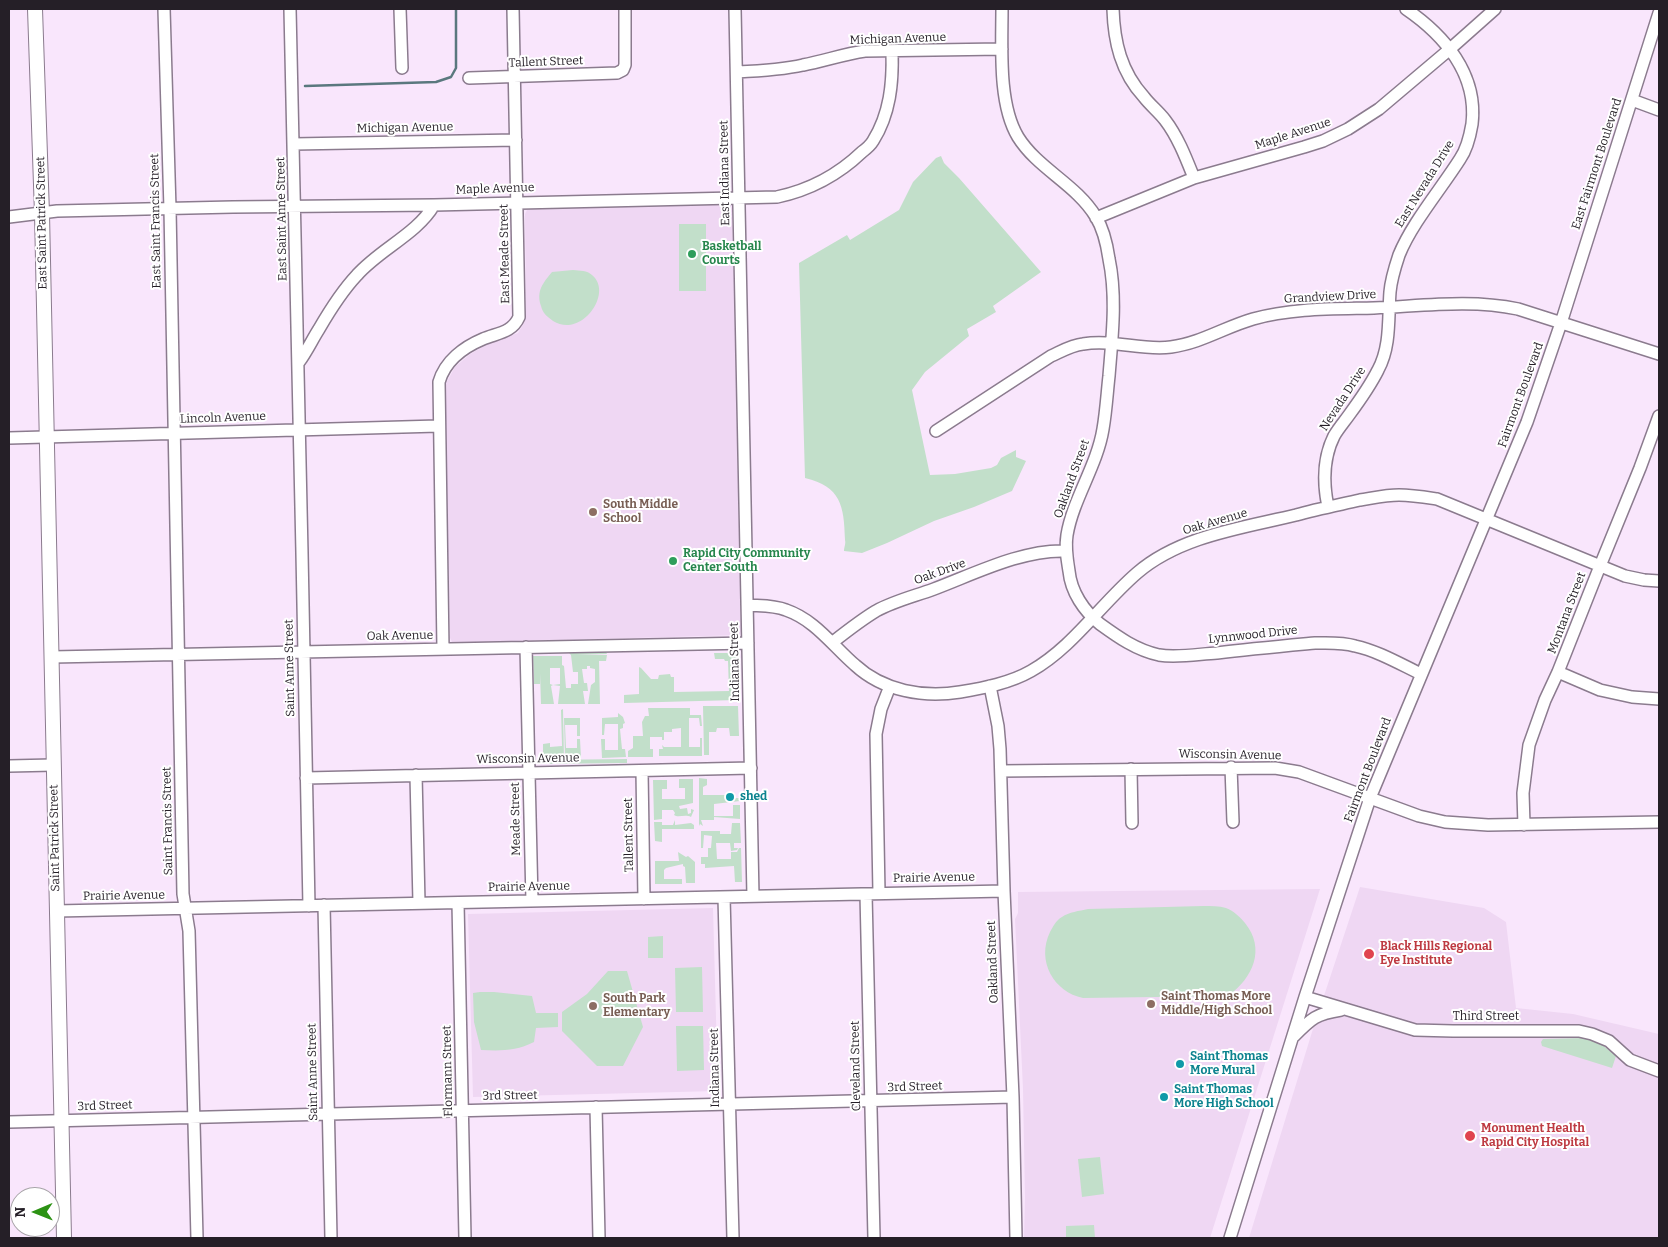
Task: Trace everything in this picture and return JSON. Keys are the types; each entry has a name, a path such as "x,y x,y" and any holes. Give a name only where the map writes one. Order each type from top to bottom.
{"main road":[{"name":"East Saint Patrick Street","path":"35,9 42,214 46,437"},
{"name":"Saint Patrick Street","path":"46,437 64,1238"}],"street":[{"name":"East Saint Francis Street","path":"164,9 174,433"},
{"name":"East Saint Anne Street","path":"290,9 300,429"},
{"path":"400,9 402,68"},
{"name":"East Meade Street","path":"438,426 439,382 441,373 446,366 454,357 475,342 508,330 516,323 519,317 513,9"},
{"name":"Tallent Street","path":"469,78 617,73 623,70 626,58 625,9"},
{"name":"East Indiana Street","path":"735,9 744,428"},
{"name":"Oakland Street","path":"1002,9 1004,93 1017,136 1036,160 1078,195 1096,218 1106,242 1111,266 1112,343 1103,430 1099,448 1066,537 1069,577 1080,602 1093,618"},
{"path":"1113,9 1119,56 1126,72 1132,84 1165,119 1176,137 1194,178"},
{"name":"East Nevada Drive","path":"1390,307 1390,291 1394,273 1406,239 1461,157 1471,133 1473,105 1466,76 1450,49 1431,29 1406,9"},
{"name":"Maple Avenue","path":"1096,218 1194,178 1304,147 1336,135 1379,109 1495,9"},
{"name":"East Fairmont Boulevard","path":"1562,323 1659,13"},
{"name":"Michigan Avenue","path":"737,72 770,71 852,53 1002,49"},
{"name":"Maple Avenue","path":"9,217 56,212 778,197 800,192 830,178 852,162 872,142 884,117 892,90 892,52"},
{"path":"1632,100 1659,110"},
{"name":"Michigan Avenue","path":"294,144 516,140"},
{"path":"299,362 307,352 318,330 339,297 356,275 377,256 422,222 434,205"},
{"name":"Grandview Drive","path":"936,431 1051,356 1082,344 1112,343 1155,348 1170,347 1208,338 1252,319 1291,311 1487,304 1518,309 1659,354"},
{"name":"Nevada Drive","path":"1328,506 1324,488 1329,450 1335,435 1363,396 1379,368 1390,324 1390,307"},
{"name":"Fairmont Boulevard","path":"1230,1238 1305,997 1370,798 1527,422 1562,323"},
{"name":"Montana Street","path":"1524,825 1523,793 1528,745 1640,468 1659,416"},
{"path":"438,426 443,649"},
{"name":"Lincoln Avenue","path":"9,438 438,426"},
{"name":"Indiana Street","path":"744,428 753,896"},
{"name":"Saint Anne Street","path":"300,429 303,652 310,906"},
{"name":"Saint Francis Street","path":"174,433 184,908 188,918 189,931 196,1238"},
{"name":"Oak Avenue","path":"747,605 768,606 786,610 814,625 855,666 873,679 905,691 943,695 990,686 1036,668 1051,657 1093,618 1137,573 1153,561 1182,546 1223,532 1328,506 1382,496 1398,495 1437,499 1625,576 1659,581"},
{"name":"Oak Drive","path":"833,642 878,610 1008,561 1037,553 1066,550"},
{"name":"Lynnwood Drive","path":"1093,618 1139,649 1160,655 1187,656 1315,643 1333,643 1354,645 1373,651 1421,674"},
{"name":"Oak Avenue","path":"52,657 748,643"},
{"name":"Meade Street","path":"526,647 532,901"},
{"path":"1558,672 1600,690 1632,697 1659,699"},
{"path":"879,893 876,734 881,709 890,686"},
{"name":"Oakland Street","path":"990,686 998,726 1001,771 1013,1097 1016,1238"},
{"path":"9,766 53,765"},
{"name":"Wisconsin Avenue","path":"306,778 751,768"},
{"path":"1231,768 1233,822"},
{"path":"1131,769 1132,823"},
{"name":"Wisconsin Avenue","path":"1001,771 1284,769 1299,772 1420,816 1445,822 1524,825 1659,822"},
{"name":"Tallent Street","path":"642,770 644,898"},
{"path":"416,775 419,903"},
{"name":"Prairie Avenue","path":"56,911 1004,891"},
{"name":"Cleveland Street","path":"866,894 874,1238"},
{"name":"Indiana Street","path":"724,897 733,1238"},
{"name":"Flormann Street","path":"458,902 465,1238"},
{"name":"Saint Anne Street","path":"324,905 331,1238"},
{"name":"Third Street","path":"1305,997 1415,1030 1579,1031 1609,1041 1630,1060 1659,1071"},
{"path":"1293,1038 1312,1018 1343,1009"},
{"name":"3rd Street","path":"9,1122 1013,1097"},
{"path":"596,1108 599,1238"}],"shaded area":[{"name":"South Middle School","path":"731,205 732,209 740,635 452,642 450,638 445,385 455,367 469,355 485,345 518,333 524,323 526,309 525,214 527,210"},
{"name":"Monument Health Rapid City Hospital","path":"1360,887 1484,908 1506,922 1516,1008 1573,1014 1659,1034 1659,1238 1249,1238 1312,1032"},
{"name":"Saint Thomas More Middle/High School","path":"1320,889 1210,1238 1024,1238 1023,1089 1015,919 1018,913 1018,892"},
{"name":"South Park Elementary","path":"713,908 718,1091 473,1097 468,914"}],"green space":[{"path":"941,156 944,163 1041,272 993,306 996,312 967,329 969,336 925,372 912,390 930,475 955,474 991,468 997,465 1001,458 1016,450 1016,457 1026,461 1012,491 934,521 862,553 844,551 843,517 838,499 826,487 805,478 799,263 847,235 850,240 899,210 913,182 936,158"},
{"name":"Basketball Courts","path":"679,224 706,224 706,291 679,291"},
{"path":"573,270 590,273 598,283 599,292 597,302 591,312 574,324 564,325 553,321 544,313 539,296 543,284 552,272"},
{"path":"605,650 607,654 576,655 607,655 606,661 599,661 600,704 588,704 591,685 595,682 595,669 590,668 590,666 587,666 587,669 582,669 584,683 587,683 588,691 583,691 585,704 558,704 560,686 551,686 554,704 541,704 540,673 540,684 534,684 533,656 562,656 566,688 571,688 571,684 578,684 578,672 573,672 571,655 567,651","holes":["550,668 560,668 560,684 550,684"]},
{"path":"714,653 736,653 737,700 624,703 624,695 639,694 639,667 651,679 658,679 659,675 670,674 671,677 674,677 674,692 729,691 728,661 715,659"},
{"path":"703,706 738,706 739,736 730,736 729,728 717,728 716,732 709,732 709,755 704,755"},
{"path":"648,708 690,708 690,715 701,715 702,726 700,726 699,718 689,718 689,747 700,747 700,738 702,738 702,756 659,756 659,749 663,749 662,745 664,747 681,747 681,728 672,729 672,732 664,732 664,740 662,740 662,737 650,737 650,749 653,749 653,757 628,757 628,751 633,748 633,736 643,736 642,722 645,716 649,716"},
{"path":"563,709 564,758 543,759 543,744 550,743 550,747 562,746 561,710"},
{"path":"618,713 623,717 625,723 623,728 620,729 622,749 625,749 626,757 602,758 601,739 605,739 605,750 618,750 618,724 605,724 604,735 602,735 602,718 618,717"},
{"path":"564,718 580,718 580,736 577,736 577,725 565,725 566,748 577,748 577,739 580,739 581,758 565,758"},
{"path":"627,759 627,763 543,764 543,760"},
{"path":"699,778 707,779 707,785 703,787 703,795 728,795 728,798 740,798 740,801 714,804 714,816 733,816 733,805 740,805 740,819 714,817 714,820 701,820 703,826 700,824 699,826"},
{"path":"679,779 693,779 693,803 679,806 680,809 687,808 688,814 691,813 691,809 694,810 691,817 676,816 673,810 662,810 662,819 654,820 653,780 667,780 667,789 662,789 662,799 685,799 685,788 679,788"},
{"path":"675,820 675,825 691,823 694,825 694,829 662,829 662,842 655,841 654,822 662,822 662,825 673,825"},
{"path":"732,823 740,823 741,843 734,843 734,848 738,848 731,851 730,843 716,843 717,859 731,859 731,852 737,852 741,848 742,882 735,882 734,866 705,868 705,864 701,864 701,857 708,857 708,848 711,848 712,836 704,835 703,848 701,848 701,831 720,831 720,834 731,834"},
{"path":"678,852 686,857 688,856 695,862 695,883 686,883 685,867 683,864 664,870 664,879 682,879 682,884 655,884 655,861 679,861"},
{"path":"1223,907 1234,912 1245,923 1255,943 1254,963 1250,972 1237,989 1228,996 1083,998 1073,995 1064,989 1050,974 1045,954 1046,943 1056,922 1068,914 1088,909"},
{"path":"663,936 663,958 648,958 648,937"},
{"path":"702,967 703,1012 676,1012 675,968"},
{"path":"608,971 627,971 643,1027 623,1066 597,1066 562,1031 562,1012 587,994"},
{"path":"473,993 532,996 536,1013 558,1013 558,1027 536,1028 534,1042 515,1049 481,1050 474,1022"},
{"path":"676,1026 703,1026 704,1070 677,1071"},
{"path":"1583,1038 1600,1043 1616,1056 1612,1068 1542,1046 1541,1042 1543,1039"},
{"path":"1100,1157 1104,1194 1082,1197 1078,1159"},
{"path":"1094,1225 1095,1238 1066,1238 1066,1226"}],"waterway":[{"path":"305,86 436,82 451,77 456,68 456,9"}],"place":[{"name":"Basketball Courts","path":"692,254"},
{"name":"South Middle School","path":"593,512"},
{"name":"Rapid City Community Center South","path":"673,561"},
{"name":"shed","path":"730,797"},
{"name":"Black Hills Regional Eye Institute","path":"1369,954"},
{"name":"Saint Thomas More Middle/High School","path":"1151,1004"},
{"name":"South Park Elementary","path":"593,1006"},
{"name":"Saint Thomas More Mural","path":"1180,1064"},
{"name":"Saint Thomas More High School","path":"1164,1097"},
{"name":"Monument Health Rapid City Hospital","path":"1470,1136"}]}
